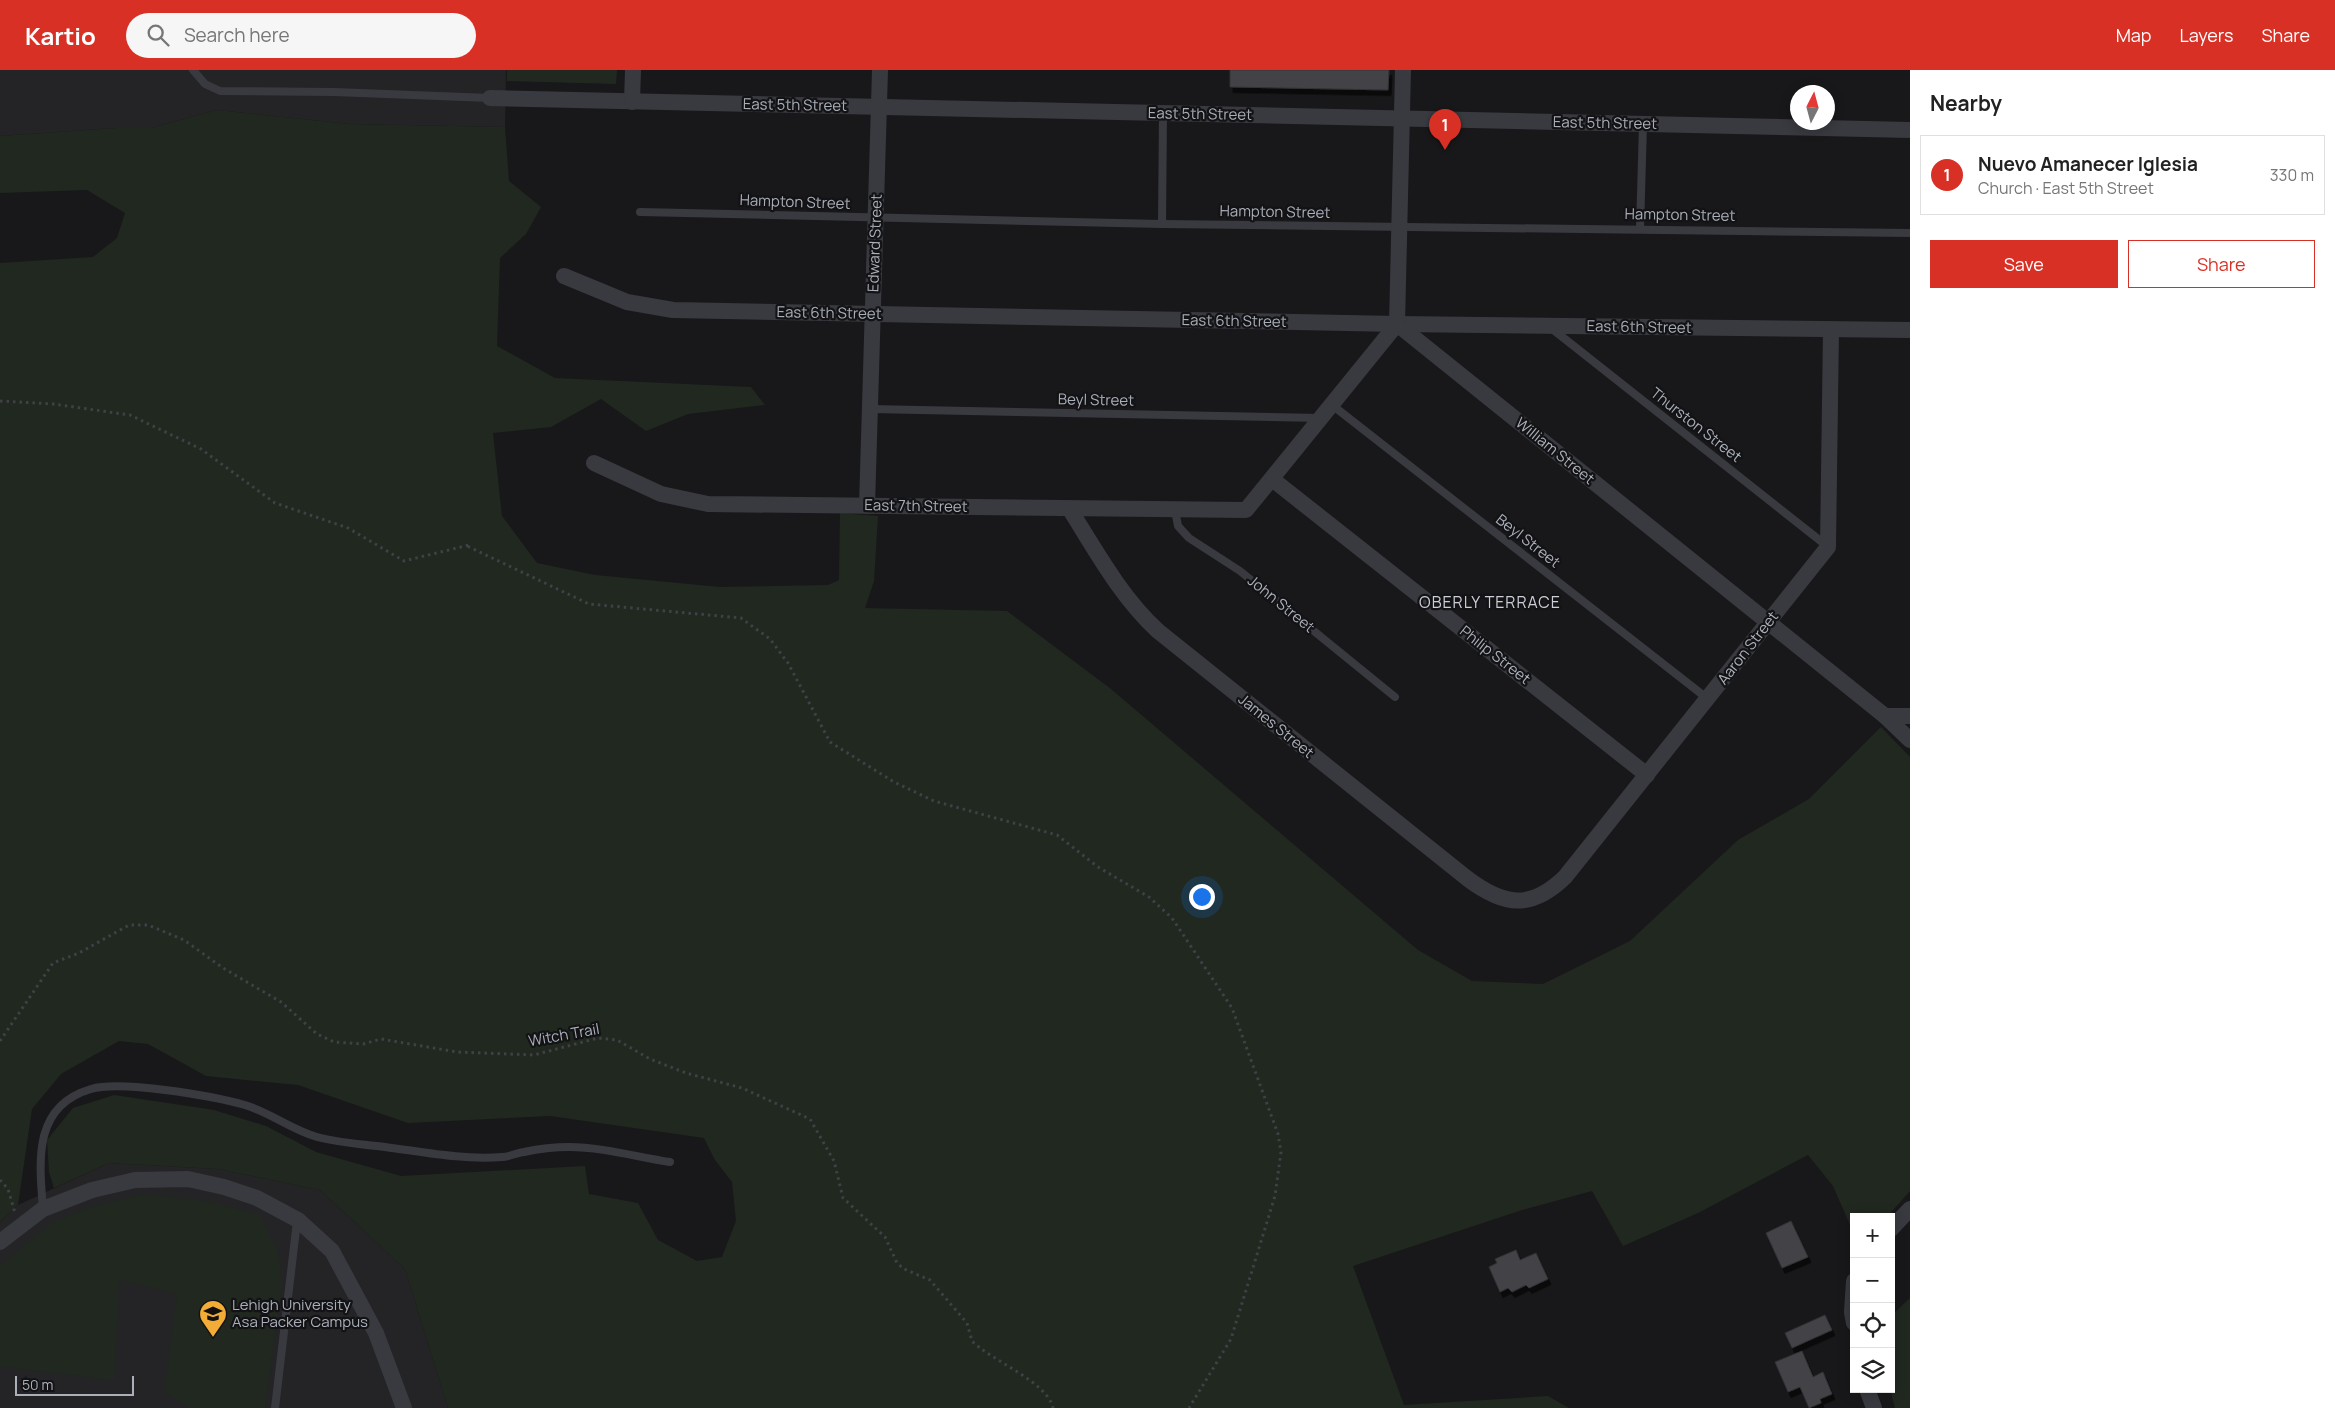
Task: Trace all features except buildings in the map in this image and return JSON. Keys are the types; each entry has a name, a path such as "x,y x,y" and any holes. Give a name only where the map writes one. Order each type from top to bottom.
{"street":[{"path":"632,102 633,70"},
{"name":"Edward Street","path":"867,506 880,70"},
{"path":"1272,479 1397,324 1402,70"},
{"name":"East 5th Street","path":"490,98 1910,130"},
{"name":"East 6th Street","path":"564,276 618,299 657,309 1397,324 1910,330"},
{"name":"William Street","path":"1397,324 1885,716 1910,740"},
{"path":"1828,547 1831,329"},
{"name":"East 7th Street","path":"594,463 652,491 692,502 1246,510 1272,479"},
{"name":"Philip Street","path":"1272,479 1647,776"},
{"name":"James Street","path":"1069,508 1134,606 1158,631 1468,879 1491,895 1519,901"},
{"name":"Aaron Street","path":"1519,901 1546,894 1560,882 1647,776 1828,547"},
{"path":"1885,716 1910,716"},
{"path":"0,1242 43,1209 92,1190 135,1180 188,1179 224,1187 257,1198 298,1220 332,1251 376,1333 404,1408"},
{"path":"1895,1225 1910,1209"},
{"path":"1868,1393 1874,1408"}],"lane":[{"path":"193,70 206,84 216,90 490,98"},
{"path":"1162,224 1163,113"},
{"path":"1640,228 1643,124"},
{"name":"Hampton Street","path":"640,212 1162,224 1640,228 1910,233"},
{"name":"Thurston Street","path":"1547,326 1828,547"},
{"name":"Beyl Street","path":"1332,405 1708,699"},
{"name":"Beyl Street","path":"870,409 1321,418"},
{"name":"John Street","path":"1175,510 1178,526 1189,538 1240,571 1395,697"},
{"path":"43,1209 40,1175 41,1147 46,1126 58,1108 73,1097 92,1089 117,1086 209,1098 245,1105 274,1116 297,1130 319,1137 438,1154 473,1158 504,1157 540,1149 570,1147 670,1162"},
{"path":"275,1408 298,1220"}],"path":[{"path":"0,401 52,404 130,415 201,449 275,504 348,528 404,561 469,545 467,546 589,604 741,618 770,639 788,663 830,742 894,782 934,801 1057,835 1098,867 1148,897 1172,918 1232,1008 1278,1134 1281,1152 1275,1196 1231,1340 1190,1408"},
{"name":"Witch Trail","path":"0,1042 52,963 79,953 129,926 138,925 148,925 184,940 223,968 281,1002 317,1034 334,1042 362,1044 381,1039 457,1052 534,1055 598,1038 617,1040 650,1059 686,1073 742,1088 810,1119 834,1161 843,1198 885,1237 897,1263 904,1269 930,1280 967,1323 972,1341 978,1347 1026,1378 1048,1397 1053,1408"},
{"path":"0,1180 8,1189 19,1228"}],"shaded area":[{"path":"0,70 506,70 505,127 350,124 217,110 151,128 116,128 0,136"},
{"path":"507,70 617,70 616,84 507,81"},
{"path":"217,110 350,124 505,127 509,181 541,207 526,234 500,258 497,346 555,378 751,387 765,405 688,414 646,431 601,399 551,427 493,433 502,516 537,563 595,575 720,587 828,585 839,580 840,513 878,516 874,581 865,608 1007,611 1111,689 1418,950 1472,981 1543,984 1630,941 1738,840 1809,799 1881,727 1910,757 1910,1191 1891,1213 1850,1213 1850,1225 1833,1186 1808,1155 1698,1213 1623,1246 1592,1191 1522,1210 1353,1266 1404,1405 1548,1396 1569,1408 448,1408 405,1269 320,1190 218,1169 109,1163 54,1188 49,1172 47,1140 73,1108 114,1095 214,1110 266,1126 316,1152 401,1176 585,1166 589,1194 638,1203 658,1240 697,1261 722,1257 736,1221 732,1182 715,1160 704,1138 550,1116 408,1123 298,1085 206,1076 148,1044 119,1041 61,1074 32,1109 18,1205 0,1222 0,263 93,257 117,238 125,213 87,190 0,193 0,136 116,128 151,128"},
{"name":"Lehigh University Asa Packer Campus","path":"109,1163 218,1169 320,1190 405,1269 448,1408 0,1408 0,1222 18,1205"},
{"path":"144,1194 212,1202 259,1215 278,1253 282,1283 265,1408 190,1408 165,1392 177,1294 119,1280 114,1380 0,1366 0,1266 50,1224 88,1208"},
{"path":"1910,1298 1910,1408 1895,1408 1891,1393 1895,1393 1895,1312"}],"place":[{"name":"Nuevo Amanecer Iglesia","path":"1445,150"},
{"name":"Lehigh University Asa Packer Campus","path":"213,1338"}],"district":[{"name":"OBERLY TERRACE","path":"1490,602"}]}
